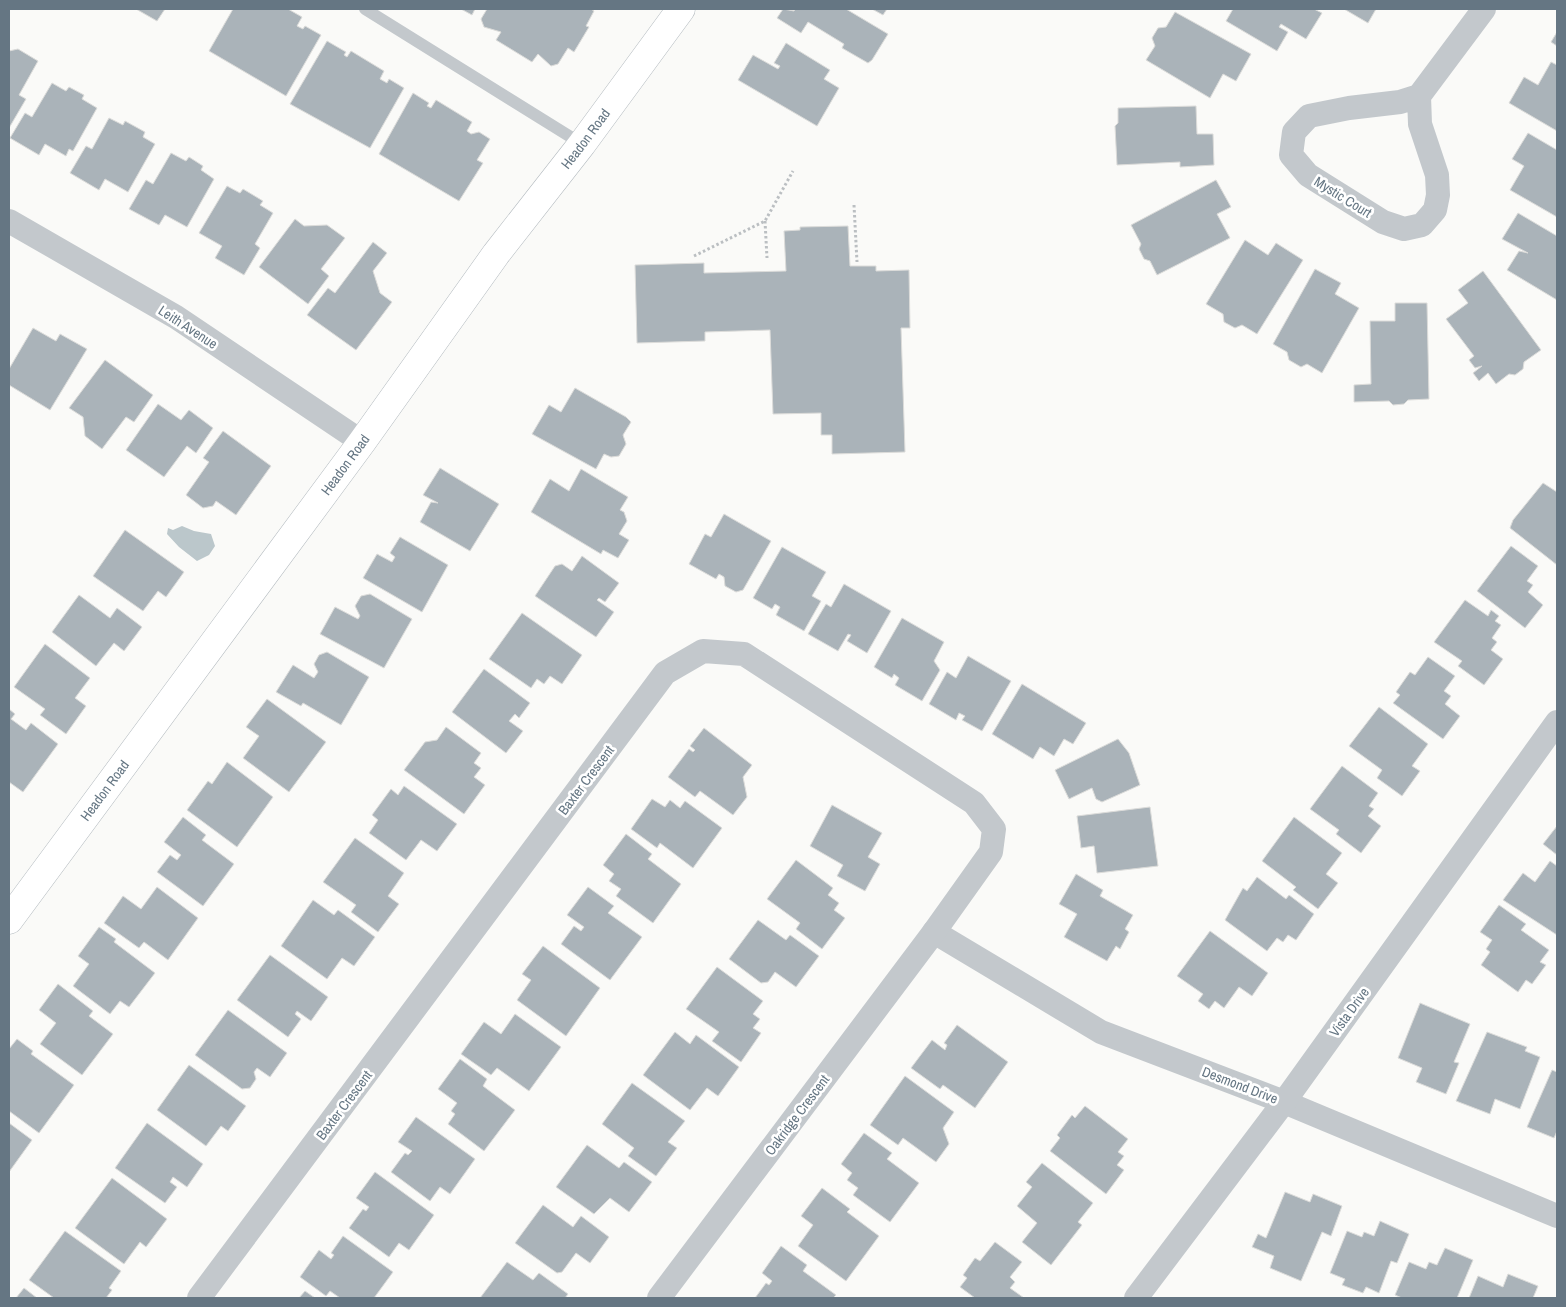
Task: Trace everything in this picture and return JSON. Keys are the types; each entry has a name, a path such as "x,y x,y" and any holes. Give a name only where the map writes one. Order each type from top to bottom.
{"street":[{"name":"Headon Road","path":"9,920 362,442 496,254 582,144 680,9"},
{"path":"1419,96 1484,9"},
{"name":"Mystic Court","path":"1419,96 1420,124 1437,174 1438,195 1435,210 1422,225 1404,229 1383,222 1308,175 1291,155 1294,132 1309,116 1349,108 1400,102 1419,96"},
{"name":"Leith Avenue","path":"9,221 176,318 362,442"},
{"name":"Baxter Crescent","path":"200,1298 665,673 703,651 744,654 974,803 994,829 991,852 934,932"},
{"name":"Vista Drive","path":"1136,1298 1284,1102 1557,722"},
{"name":"Desmond Drive","path":"934,932 1101,1032 1284,1102 1557,1216"},
{"name":"Oakridge Crescent","path":"659,1298 934,932"}],"lane":[{"path":"365,9 582,144"}],"path":[{"path":"767,258 766,221 793,171"},
{"path":"854,205 858,262"},
{"path":"694,256 766,221"}],"shaded area":[{"path":"182,526 194,531 211,534 215,546 209,555 197,561 179,547 167,534 168,528 173,530"}],"building":[{"path":"136,9 165,9 157,21"},
{"path":"233,9 288,9 302,17 297,26 303,29 305,26 321,35 286,96 209,51"},
{"path":"461,9 475,9 472,15"},
{"path":"487,9 591,9 594,11 586,26 589,27 574,52 568,48 558,64 551,66 538,54 532,62 496,40 501,32 484,27 481,19"},
{"path":"783,9 794,11 795,9 846,9 888,34 872,60 868,63 842,48 844,44 808,22 801,33 777,18"},
{"path":"872,9 887,9 883,15"},
{"path":"1233,9 1314,9 1322,13 1306,39 1281,24 1279,27 1288,32 1277,51 1226,21"},
{"path":"1344,9 1376,9 1368,23"},
{"path":"1175,12 1251,54 1236,81 1223,74 1210,98 1146,60 1155,46 1152,38 1158,28 1166,27"},
{"path":"1557,32 1557,46 1551,42"},
{"path":"327,41 346,52 344,55 347,57 351,51 384,71 380,79 387,83 389,79 404,88 370,148 290,104"},
{"path":"786,43 830,70 824,79 839,88 817,126 738,80 753,55 778,69 780,66 774,63"},
{"path":"18,49 38,61 19,95 26,99 9,128 9,51"},
{"path":"1551,62 1557,65 1557,131 1509,103 1524,77 1538,85"},
{"path":"52,83 66,91 69,87 84,95 82,99 97,108 73,151 69,149 66,156 45,144 39,155 10,138 25,113 32,117"},
{"path":"413,93 429,103 427,106 431,108 436,100 472,122 467,131 471,134 479,132 490,139 477,160 483,163 459,201 379,154"},
{"path":"1196,106 1197,134 1213,134 1214,165 1180,167 1180,162 1117,165 1115,126 1118,123 1118,108"},
{"path":"109,118 123,125 125,121 145,132 143,137 155,144 128,192 105,179 99,190 70,173 86,146 92,149"},
{"path":"1528,133 1557,150 1557,217 1510,190 1524,166 1512,159"},
{"path":"171,153 186,161 189,157 203,166 201,170 214,179 187,227 165,215 159,225 129,209 146,180 153,184"},
{"path":"1216,180 1231,207 1217,214 1230,238 1157,275 1150,261 1144,259 1139,249 1141,244 1131,225"},
{"path":"227,186 240,193 243,189 263,201 260,205 273,213 255,244 260,248 244,275 215,258 222,246 199,233"},
{"path":"1518,213 1557,236 1557,300 1507,270 1519,251 1528,253 1502,239"},
{"path":"295,219 304,226 327,225 345,238 321,269 329,276 308,304 259,267"},
{"path":"848,226 850,266 876,266 876,271 909,270 910,328 901,328 905,452 832,454 832,435 821,435 821,413 773,414 770,330 705,332 705,341 637,343 635,265 704,263 704,273 786,271 784,231 800,230 800,227"},
{"path":"1245,240 1268,255 1276,243 1303,260 1257,334 1242,325 1235,328 1224,322 1223,314 1206,304"},
{"path":"373,242 387,253 373,271 380,293 392,302 356,350 307,315 328,288 335,293"},
{"path":"1315,269 1341,283 1335,294 1359,308 1322,373 1307,364 1301,367 1289,360 1287,352 1273,344"},
{"path":"1483,271 1541,350 1524,362 1523,369 1515,375 1509,374 1496,384 1488,373 1479,381 1473,373 1482,366 1475,368 1469,360 1474,356 1446,319 1468,303 1458,290"},
{"path":"1395,303 1427,303 1429,399 1408,400 1404,404 1393,405 1389,401 1354,402 1354,385 1371,384 1370,321 1395,321"},
{"path":"33,328 56,341 60,334 87,349 50,410 9,385 9,369"},
{"path":"105,360 153,395 134,422 126,417 102,449 85,436 83,417 69,408"},
{"path":"575,388 626,417 631,422 623,435 626,444 619,456 611,457 604,454 596,469 532,434 549,405 561,412"},
{"path":"158,404 181,420 189,410 213,428 196,453 187,446 164,477 126,450"},
{"path":"223,431 271,466 236,515 216,501 213,506 203,508 186,495 209,462 203,458"},
{"path":"440,468 499,504 470,551 420,522 431,502 438,503 423,495"},
{"path":"581,469 628,497 620,510 624,512 627,521 619,534 629,540 618,558 603,550 601,554 531,512 550,479 569,491"},
{"path":"1543,483 1557,492 1557,565 1510,528 1513,520"},
{"path":"724,514 771,541 743,590 736,592 725,586 724,577 719,574 716,579 689,564 705,534 711,537"},
{"path":"125,530 184,572 166,597 158,591 143,611 93,576"},
{"path":"400,537 448,565 422,612 363,578 377,554 392,562 395,557 390,553"},
{"path":"1511,546 1538,566 1527,581 1533,585 1528,592 1543,605 1525,628 1477,591"},
{"path":"782,547 826,572 812,596 821,601 804,631 776,615 780,607 775,604 772,609 753,598"},
{"path":"582,556 619,583 605,602 599,598 597,600 614,612 596,637 535,596 555,566 562,564 572,571"},
{"path":"844,584 891,611 867,653 847,641 851,635 848,634 838,651 808,634 826,604 831,607"},
{"path":"370,594 412,619 384,668 320,634 335,607 358,619 360,616 355,606 361,596"},
{"path":"79,595 110,618 117,608 142,627 124,651 114,643 96,666 52,632"},
{"path":"1465,600 1488,616 1491,610 1499,616 1495,621 1501,625 1492,638 1497,642 1491,650 1503,659 1484,685 1458,666 1462,661 1434,642"},
{"path":"522,613 582,655 562,684 550,676 544,684 537,679 531,688 489,659"},
{"path":"902,618 944,642 934,661 940,670 922,701 895,685 899,678 894,674 892,678 874,667"},
{"path":"45,644 90,678 75,698 86,706 66,734 40,715 45,709 14,687"},
{"path":"327,652 369,677 341,725 303,703 301,706 276,692 293,665 314,678 318,672 314,664 319,655"},
{"path":"968,656 1011,681 982,731 962,720 965,716 959,713 956,720 929,704 947,672 956,678"},
{"path":"1428,657 1455,676 1444,691 1451,696 1445,704 1460,716 1443,739 1393,703 1400,695 1396,692 1410,672 1415,675"},
{"path":"484,669 530,703 519,718 515,714 509,721 523,731 506,753 452,712"},
{"path":"1022,684 1086,723 1073,744 1064,739 1054,756 1040,747 1033,759 992,734"},
{"path":"267,699 326,742 289,792 243,758 259,736 246,727"},
{"path":"1379,707 1428,744 1412,766 1420,771 1402,796 1377,778 1382,770 1349,746"},
{"path":"9,709 15,714 11,719 26,730 31,723 58,744 23,792 9,782"},
{"path":"446,727 481,753 474,763 481,768 474,777 485,785 464,814 404,770 425,742 437,740"},
{"path":"704,728 752,765 743,777 747,797 733,815 700,791 695,797 668,777 689,749 693,752 695,750 690,746"},
{"path":"1118,739 1129,753 1140,785 1102,802 1096,799 1092,788 1069,799 1055,770"},
{"path":"227,762 273,797 237,847 187,810 208,781 212,784"},
{"path":"1342,766 1378,793 1369,806 1374,809 1368,816 1381,826 1361,853 1336,834 1339,830 1310,809"},
{"path":"404,786 457,824 437,851 421,840 406,860 369,833 378,820 372,815 391,789 398,795"},
{"path":"652,799 665,807 670,800 680,808 685,801 722,828 693,868 660,843 657,848 631,829"},
{"path":"832,805 882,833 868,857 880,864 865,891 837,876 843,865 810,846"},
{"path":"1150,807 1158,866 1097,873 1094,846 1081,848 1077,816"},
{"path":"183,817 206,835 202,840 234,864 203,906 157,872 170,855 177,860 181,855 164,842"},
{"path":"1294,817 1342,853 1326,874 1338,883 1318,909 1293,890 1296,887 1262,861"},
{"path":"1557,826 1557,855 1543,844"},
{"path":"626,834 652,854 648,859 681,884 653,923 616,896 621,889 609,881 614,874 603,865"},
{"path":"355,838 404,873 388,896 399,904 378,932 351,912 356,905 323,882"},
{"path":"796,860 833,888 828,895 839,903 834,910 845,918 822,949 796,929 800,923 767,899"},
{"path":"1550,861 1557,866 1557,935 1503,900 1523,873 1535,882"},
{"path":"1076,874 1103,890 1100,896 1133,915 1125,929 1129,932 1120,949 1116,946 1107,961 1064,937 1077,914 1059,904"},
{"path":"1257,877 1286,899 1289,895 1314,914 1296,940 1288,935 1283,942 1277,938 1267,951 1225,920 1243,888 1247,891"},
{"path":"157,887 198,918 168,960 144,942 139,948 104,923 123,896 141,909"},
{"path":"588,887 614,906 608,913 642,937 610,980 561,944 574,926 581,931 584,927 567,915"},
{"path":"313,900 334,915 338,910 375,937 354,966 342,958 327,979 281,946"},
{"path":"1499,905 1526,924 1521,930 1549,950 1540,962 1546,965 1532,984 1526,980 1518,992 1481,965 1490,952 1486,949 1492,940 1480,932"},
{"path":"758,920 786,940 790,935 819,956 796,987 775,972 768,982 761,983 729,959"},
{"path":"99,927 116,939 114,942 155,973 129,1007 120,1001 110,1014 73,986 89,964 78,956"},
{"path":"1210,931 1268,973 1252,996 1239,987 1224,1008 1215,1001 1209,1009 1198,1001 1203,994 1177,976"},
{"path":"543,946 600,988 566,1036 517,1000 531,980 522,974"},
{"path":"270,955 328,997 311,1021 297,1011 295,1014 301,1019 288,1037 237,1000"},
{"path":"717,967 763,1001 753,1014 760,1019 753,1028 761,1033 741,1062 712,1041 719,1032 686,1009"},
{"path":"58,984 93,1011 89,1016 113,1034 82,1075 40,1044 56,1023 39,1010"},
{"path":"1420,1003 1470,1024 1454,1062 1459,1063 1446,1094 1416,1082 1422,1068 1398,1058"},
{"path":"228,1010 287,1053 270,1077 257,1068 254,1072 256,1079 250,1088 242,1089 195,1055"},
{"path":"515,1014 561,1047 529,1091 497,1068 491,1075 461,1054 484,1022 501,1034"},
{"path":"957,1025 1008,1062 975,1108 943,1085 940,1089 911,1068 932,1040 945,1050 947,1045 944,1043"},
{"path":"675,1032 690,1044 696,1035 739,1067 718,1096 707,1088 690,1110 643,1075"},
{"path":"1487,1032 1527,1047 1525,1051 1540,1057 1520,1109 1495,1099 1490,1114 1456,1101"},
{"path":"17,1039 33,1051 31,1054 74,1085 39,1133 9,1111 9,1049"},
{"path":"460,1059 487,1079 483,1086 515,1110 484,1151 448,1124 455,1114 451,1111 457,1103 438,1089"},
{"path":"189,1065 246,1106 228,1131 221,1126 206,1146 157,1110"},
{"path":"1552,1070 1557,1072 1557,1131 1554,1138 1527,1127"},
{"path":"905,1076 954,1112 943,1128 949,1144 936,1162 903,1138 898,1145 870,1125"},
{"path":"632,1083 685,1121 668,1142 677,1148 656,1176 628,1156 634,1148 602,1124"},
{"path":"1085,1106 1128,1139 1118,1152 1124,1156 1117,1165 1124,1170 1106,1194 1050,1151 1060,1138 1057,1135 1072,1115 1075,1118"},
{"path":"416,1117 475,1159 450,1194 440,1187 430,1201 391,1172 405,1153 408,1155 412,1151 398,1142"},
{"path":"9,1123 32,1140 9,1172"},
{"path":"147,1123 203,1164 187,1187 173,1177 170,1182 177,1187 165,1203 115,1168"},
{"path":"864,1133 892,1153 887,1159 919,1183 890,1222 853,1195 858,1188 847,1180 852,1173 841,1164"},
{"path":"587,1145 619,1168 624,1162 652,1182 629,1212 610,1198 594,1214 556,1187"},
{"path":"1042,1163 1093,1203 1078,1222 1082,1225 1051,1265 1022,1242 1037,1223 1017,1206 1032,1187 1026,1182"},
{"path":"375,1172 434,1215 409,1250 399,1243 389,1257 349,1228 363,1209 366,1211 369,1207 356,1198"},
{"path":"112,1178 167,1219 146,1247 140,1242 124,1264 75,1228"},
{"path":"822,1188 850,1209 847,1212 879,1236 846,1281 798,1246 813,1225 801,1216"},
{"path":"1285,1192 1310,1202 1313,1194 1342,1206 1331,1236 1322,1232 1301,1281 1270,1268 1274,1256 1252,1247 1258,1234 1266,1238"},
{"path":"543,1205 573,1227 581,1216 609,1237 590,1263 576,1253 562,1272 557,1273 515,1243"},
{"path":"1380,1221 1409,1234 1397,1263 1391,1261 1379,1293 1366,1287 1363,1293 1342,1285 1345,1279 1330,1273 1347,1231 1362,1237 1364,1232 1374,1236"},
{"path":"65,1231 121,1271 109,1288 112,1290 106,1298 54,1298 29,1280"},
{"path":"343,1236 393,1272 374,1298 340,1298 330,1291 326,1296 300,1277 319,1250 331,1259 334,1255 331,1253"},
{"path":"995,1242 1022,1262 1010,1277 1015,1282 1010,1288 1024,1298 975,1298 960,1287 967,1278 963,1275 975,1258 980,1261"},
{"path":"781,1246 807,1265 803,1271 836,1295 833,1298 755,1298 766,1283 769,1285 772,1281 762,1273"},
{"path":"1445,1248 1473,1260 1457,1298 1402,1298 1395,1295 1409,1262 1426,1269 1429,1262 1437,1265"},
{"path":"507,1262 533,1280 539,1273 568,1294 565,1298 480,1298"},
{"path":"1508,1274 1538,1286 1533,1298 1469,1298 1478,1276 1503,1287"},
{"path":"24,1288 37,1298 16,1298"},
{"path":"305,1291 315,1298 299,1298"}]}
